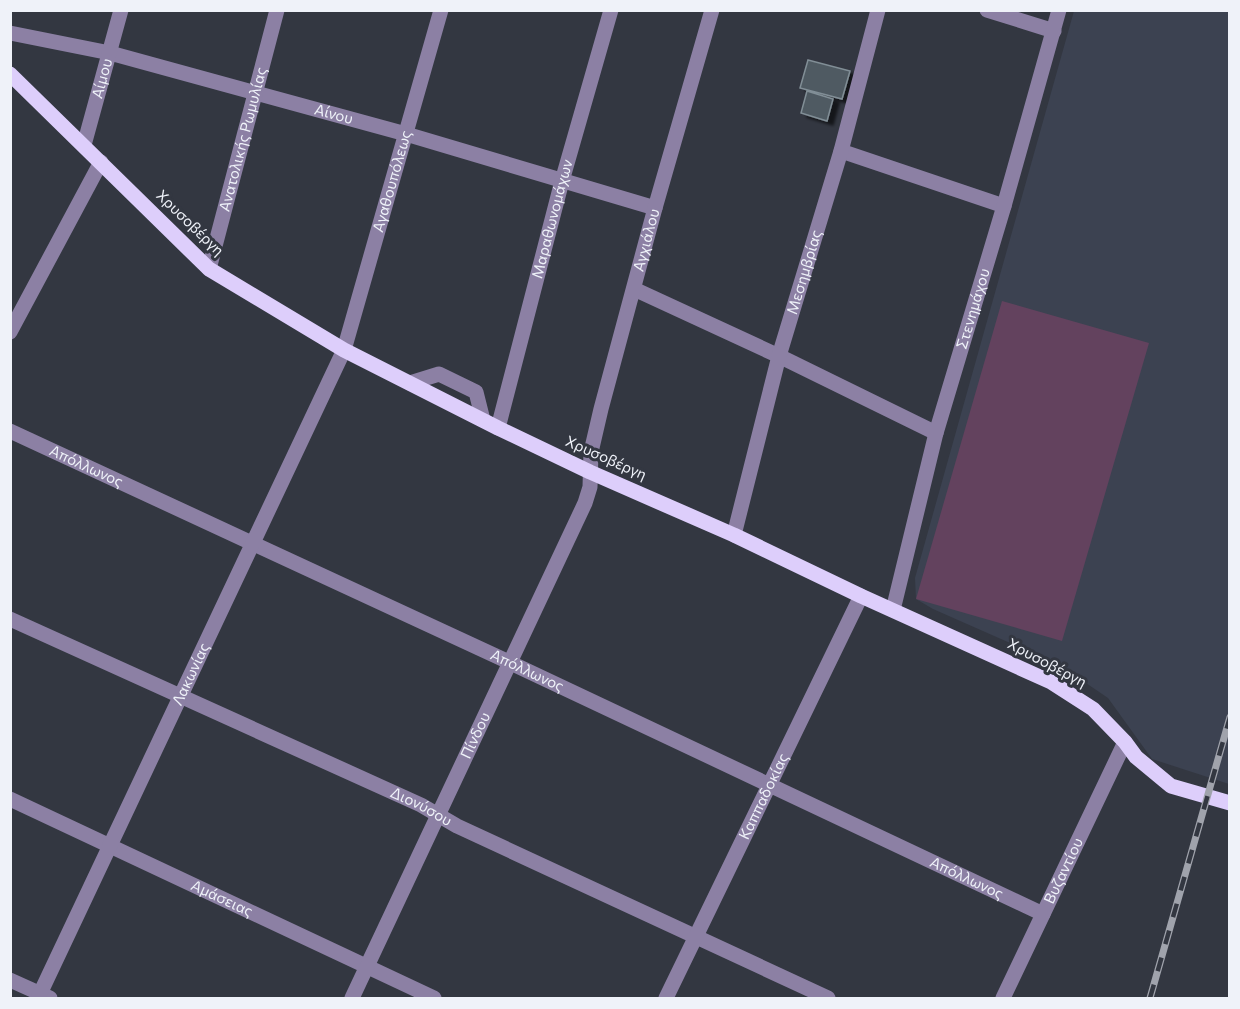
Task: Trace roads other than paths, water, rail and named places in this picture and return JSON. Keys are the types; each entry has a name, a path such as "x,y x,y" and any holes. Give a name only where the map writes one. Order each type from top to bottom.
{"main road":[{"name":"Χρυσοβέργη","path":"10,74 209,269 344,350 590,472 734,535 861,596 1051,682 1093,709 1125,742 1136,757 1171,786 1230,803"}],"street":[{"name":"Αίμου","path":"84,145 121,10"},
{"name":"Ανατολικής Ρωμυλίας","path":"209,269 277,10"},
{"name":"Αγαθουπόλεως","path":"344,350 441,10"},
{"name":"Μαραθωνομάχων","path":"498,428 562,181 611,10"},
{"name":"Αγχιάλου","path":"590,472 594,436 655,208 712,10"},
{"name":"Μεσημβρίας","path":"734,535 779,356 841,151 878,10"},
{"path":"987,10 1054,31"},
{"name":"Στενημάχου","path":"893,610 936,433 1004,206 1059,10"},
{"name":"Αίνου","path":"10,33 110,52 406,134 655,208"},
{"path":"841,151 1004,206"},
{"path":"10,332 101,162"},
{"path":"634,289 779,356 936,433"},
{"name":"Λακωνίας","path":"43,997 110,846 344,350"},
{"path":"410,383 440,374 458,383 476,393 483,420"},
{"name":"Απόλλωνος","path":"10,431 511,663 1043,914"},
{"name":"Πίνδου","path":"352,999 581,513 590,487 590,472"},
{"name":"Καππαδοκίας","path":"666,999 861,596"},
{"name":"Διονύσου","path":"10,619 421,805 468,831 828,999"},
{"name":"Βυζαντίου","path":"1003,999 1125,742"},
{"name":"Αμάσειας","path":"10,799 434,999"},
{"path":"10,980 43,997"}],"railway":[{"path":"1150,998 1230,717"}]}
